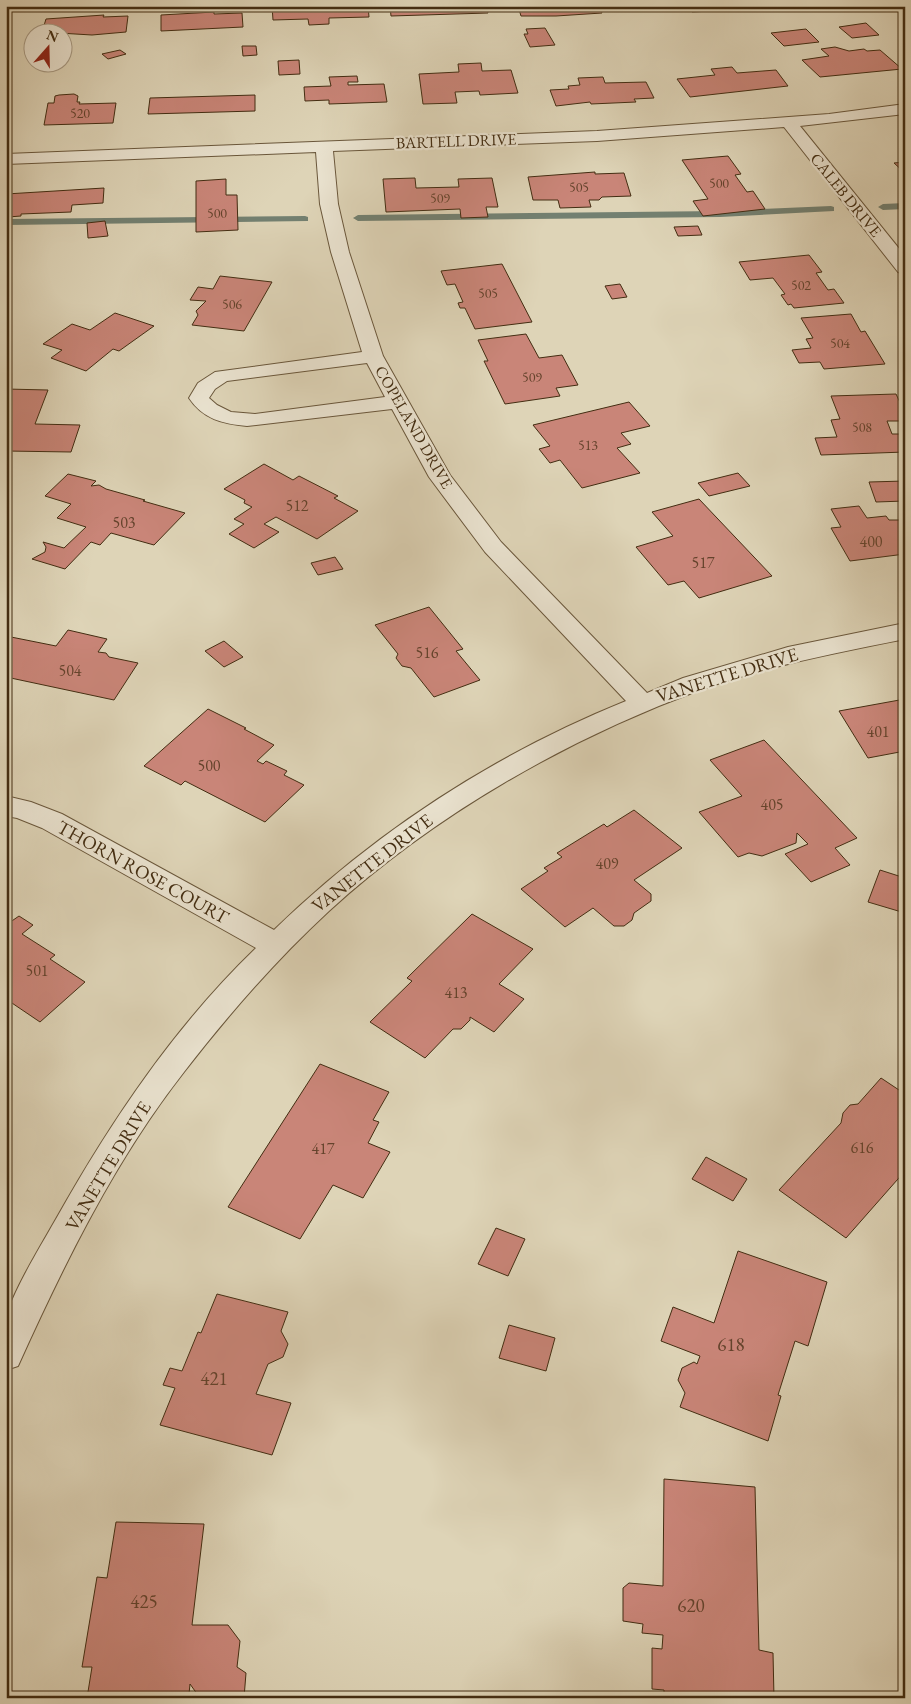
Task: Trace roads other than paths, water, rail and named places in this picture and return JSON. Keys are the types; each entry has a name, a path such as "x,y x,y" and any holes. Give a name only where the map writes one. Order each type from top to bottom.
{"street":[{"name":"BARTELL DRIVE","path":"6,159 597,136 829,119 905,109"},
{"name":"CALEB DRIVE","path":"788,122 905,268"},
{"name":"COPELAND DRIVE","path":"324,146 329,204 340,252 373,356 440,477 494,547 538,596 641,702"},
{"path":"373,356 222,376 206,386 199,398 205,406 215,413 235,420 255,420 398,402"},
{"name":"VANETTE DRIVE","path":"6,1354 34,1292 114,1148 171,1065 225,998 324,898 362,866 459,796 519,761 581,729 641,702 761,662 865,637 905,631"},
{"name":"THORN ROSE COURT","path":"6,806 22,809 52,822 276,945"}],"waterway":[{"path":"883,207 905,206"},
{"path":"358,218 720,214 831,209"},
{"path":"6,222 305,219"}]}
